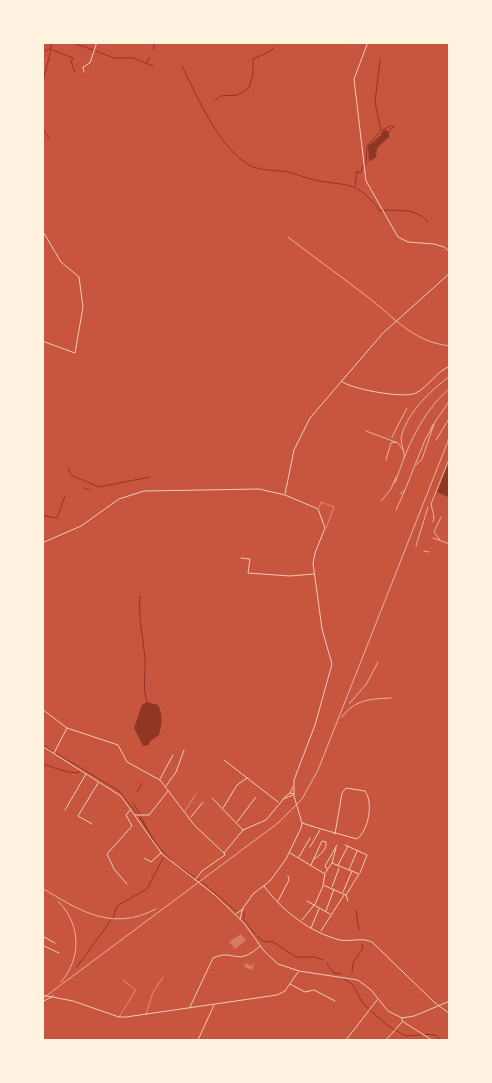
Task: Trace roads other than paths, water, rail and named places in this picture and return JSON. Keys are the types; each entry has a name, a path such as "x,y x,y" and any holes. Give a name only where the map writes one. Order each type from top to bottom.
{"street":[{"path":"84,72 83,67 90,63 97,42"},
{"path":"368,42 354,79 366,181 398,237 408,242 434,244 444,247 450,252"},
{"path":"42,230 61,262 79,277 83,305 75,353 42,341"},
{"path":"285,495 294,450 302,431 341,381 383,333 450,273"},
{"path":"341,381 352,387 406,396 417,392 450,366"},
{"path":"42,543 77,528 109,504 137,492 250,489 285,495 318,509 325,528 314,557 315,574 322,629 332,664 315,726 294,780 295,800 302,823 290,853 275,876 253,894 244,908 240,919"},
{"path":"241,558 250,559 249,573 290,576 315,574"},
{"path":"42,709 67,728 115,744 127,762 160,780 202,833 224,853"},
{"path":"53,754 67,728"},
{"path":"42,746 121,796 161,853 177,868 195,879 236,915 260,946 278,964 299,972 358,980 367,986 388,1011 402,1018 414,1016 436,1005 450,1001"},
{"path":"166,787 176,772 184,750"},
{"path":"160,780 173,755"},
{"path":"224,760 278,803"},
{"path":"65,810 86,774"},
{"path":"223,808 238,785 247,778"},
{"path":"92,824 78,816 100,782"},
{"path":"195,879 202,871 225,854 243,830 264,822 278,803 290,793 293,787"},
{"path":"302,823 335,834 357,839 362,836 370,804 369,796 365,791 346,788 342,792 335,834"},
{"path":"135,815 149,815 168,790"},
{"path":"290,793 294,794"},
{"path":"290,798 294,794"},
{"path":"237,822 256,797"},
{"path":"212,798 243,830"},
{"path":"283,799 290,798 295,800"},
{"path":"190,818 203,802"},
{"path":"127,884 114,869 107,854 132,826 126,815 131,809"},
{"path":"310,848 320,829"},
{"path":"298,858 310,838"},
{"path":"310,865 322,841 325,841 327,844 320,856 313,860"},
{"path":"301,920 314,905 323,885 325,874 332,863 337,845 325,866 328,869"},
{"path":"320,932 360,874 367,855 345,845"},
{"path":"331,888 348,846"},
{"path":"348,901 345,894 350,871 358,851"},
{"path":"144,858 151,862 161,853"},
{"path":"290,853 325,874"},
{"path":"332,863 360,874"},
{"path":"278,901 289,880 288,876"},
{"path":"323,885 345,894"},
{"path":"264,886 278,901 311,928 341,940 372,942 436,1005 450,1014"},
{"path":"326,912 334,889"},
{"path":"307,901 330,915"},
{"path":"236,915 244,908"},
{"path":"311,928 319,908"},
{"path":"42,936 55,943"},
{"path":"42,945 59,954"},
{"path":"190,1007 213,958 226,954 238,958 247,957 260,946"},
{"path":"42,995 74,1000 119,1017 279,995 299,972"},
{"path":"290,984 305,992 314,990 335,1001"},
{"path":"42,1002 53,996"},
{"path":"346,1040 378,999"},
{"path":"198,1040 215,1003"},
{"path":"386,1040 394,1034 402,1018"},
{"path":"402,1021 432,1040"}],"lane":[{"path":"318,509 322,502 334,507 325,528"},
{"path":"185,811 196,794"},
{"path":"146,1014 153,992 162,977"},
{"path":"119,1017 136,990 123,980"}],"waterway":[{"path":"42,52 50,49 53,42"},
{"path":"70,42 93,50"},
{"path":"153,49 155,42"},
{"path":"215,101 220,96 238,95 249,88 253,75 253,59 271,51 273,48"},
{"path":"50,49 73,58 71,62 75,72"},
{"path":"42,85 51,50"},
{"path":"96,51 114,58 133,58 153,66"},
{"path":"147,63 150,57"},
{"path":"380,60 375,102 381,131"},
{"path":"182,66 210,121 219,135 239,158 251,166 260,169 288,172 314,180 351,186 364,194 380,211 382,210"},
{"path":"383,130 390,126 394,127"},
{"path":"42,127 49,138"},
{"path":"389,131 393,127"},
{"path":"366,165 367,146 380,132"},
{"path":"356,173 361,172 363,165"},
{"path":"355,186 357,171"},
{"path":"384,210 413,212 428,222"},
{"path":"68,468 71,475 99,487 150,477"},
{"path":"84,488 89,490"},
{"path":"42,520 44,516 57,518 65,496"},
{"path":"140,596 140,620 145,659 147,702"},
{"path":"42,744 52,751"},
{"path":"56,753 119,791 137,814"},
{"path":"42,764 67,772 80,772"},
{"path":"137,792 142,783"},
{"path":"133,803 141,815"},
{"path":"139,817 157,845 171,860"},
{"path":"141,817 153,840"},
{"path":"113,918 117,906 147,889 163,858"},
{"path":"180,867 194,877"},
{"path":"197,878 236,911"},
{"path":"356,910 359,930"},
{"path":"244,912 244,918"},
{"path":"243,919 255,934"},
{"path":"77,967 111,920"},
{"path":"257,936 263,941 273,942 296,957 315,957 323,960"},
{"path":"352,972 353,963 363,948 362,944"},
{"path":"326,963 334,973 342,974"},
{"path":"344,979 353,985 363,1004 388,1026 406,1036 421,1035"},
{"path":"425,1034 435,1035 441,1040"}],"railway":[{"path":"288,237 369,298 405,328 425,340 450,346"},
{"path":"404,457 401,437 405,425 415,409 428,394 450,376"},
{"path":"395,483 416,432 431,408 450,388"},
{"path":"431,428 450,400"},
{"path":"392,437 407,408"},
{"path":"436,440 450,417"},
{"path":"405,490 425,440 434,424 422,459 416,465"},
{"path":"366,431 398,443 403,450"},
{"path":"42,999 278,823 302,799 318,770 450,436"},
{"path":"386,460 391,443 396,442"},
{"path":"433,522 434,517 431,504 450,457"},
{"path":"381,501 391,489 396,477"},
{"path":"396,510 405,490 400,494"},
{"path":"416,546 428,507"},
{"path":"440,540 434,532 441,517"},
{"path":"433,538 450,544"},
{"path":"424,551 429,552"},
{"path":"349,704 367,683 378,662"},
{"path":"342,717 358,703 391,698"},
{"path":"42,888 83,911 111,919 140,916 156,909"},
{"path":"58,901 66,910 71,920 75,930 76,941 73,962 61,982"}]}
